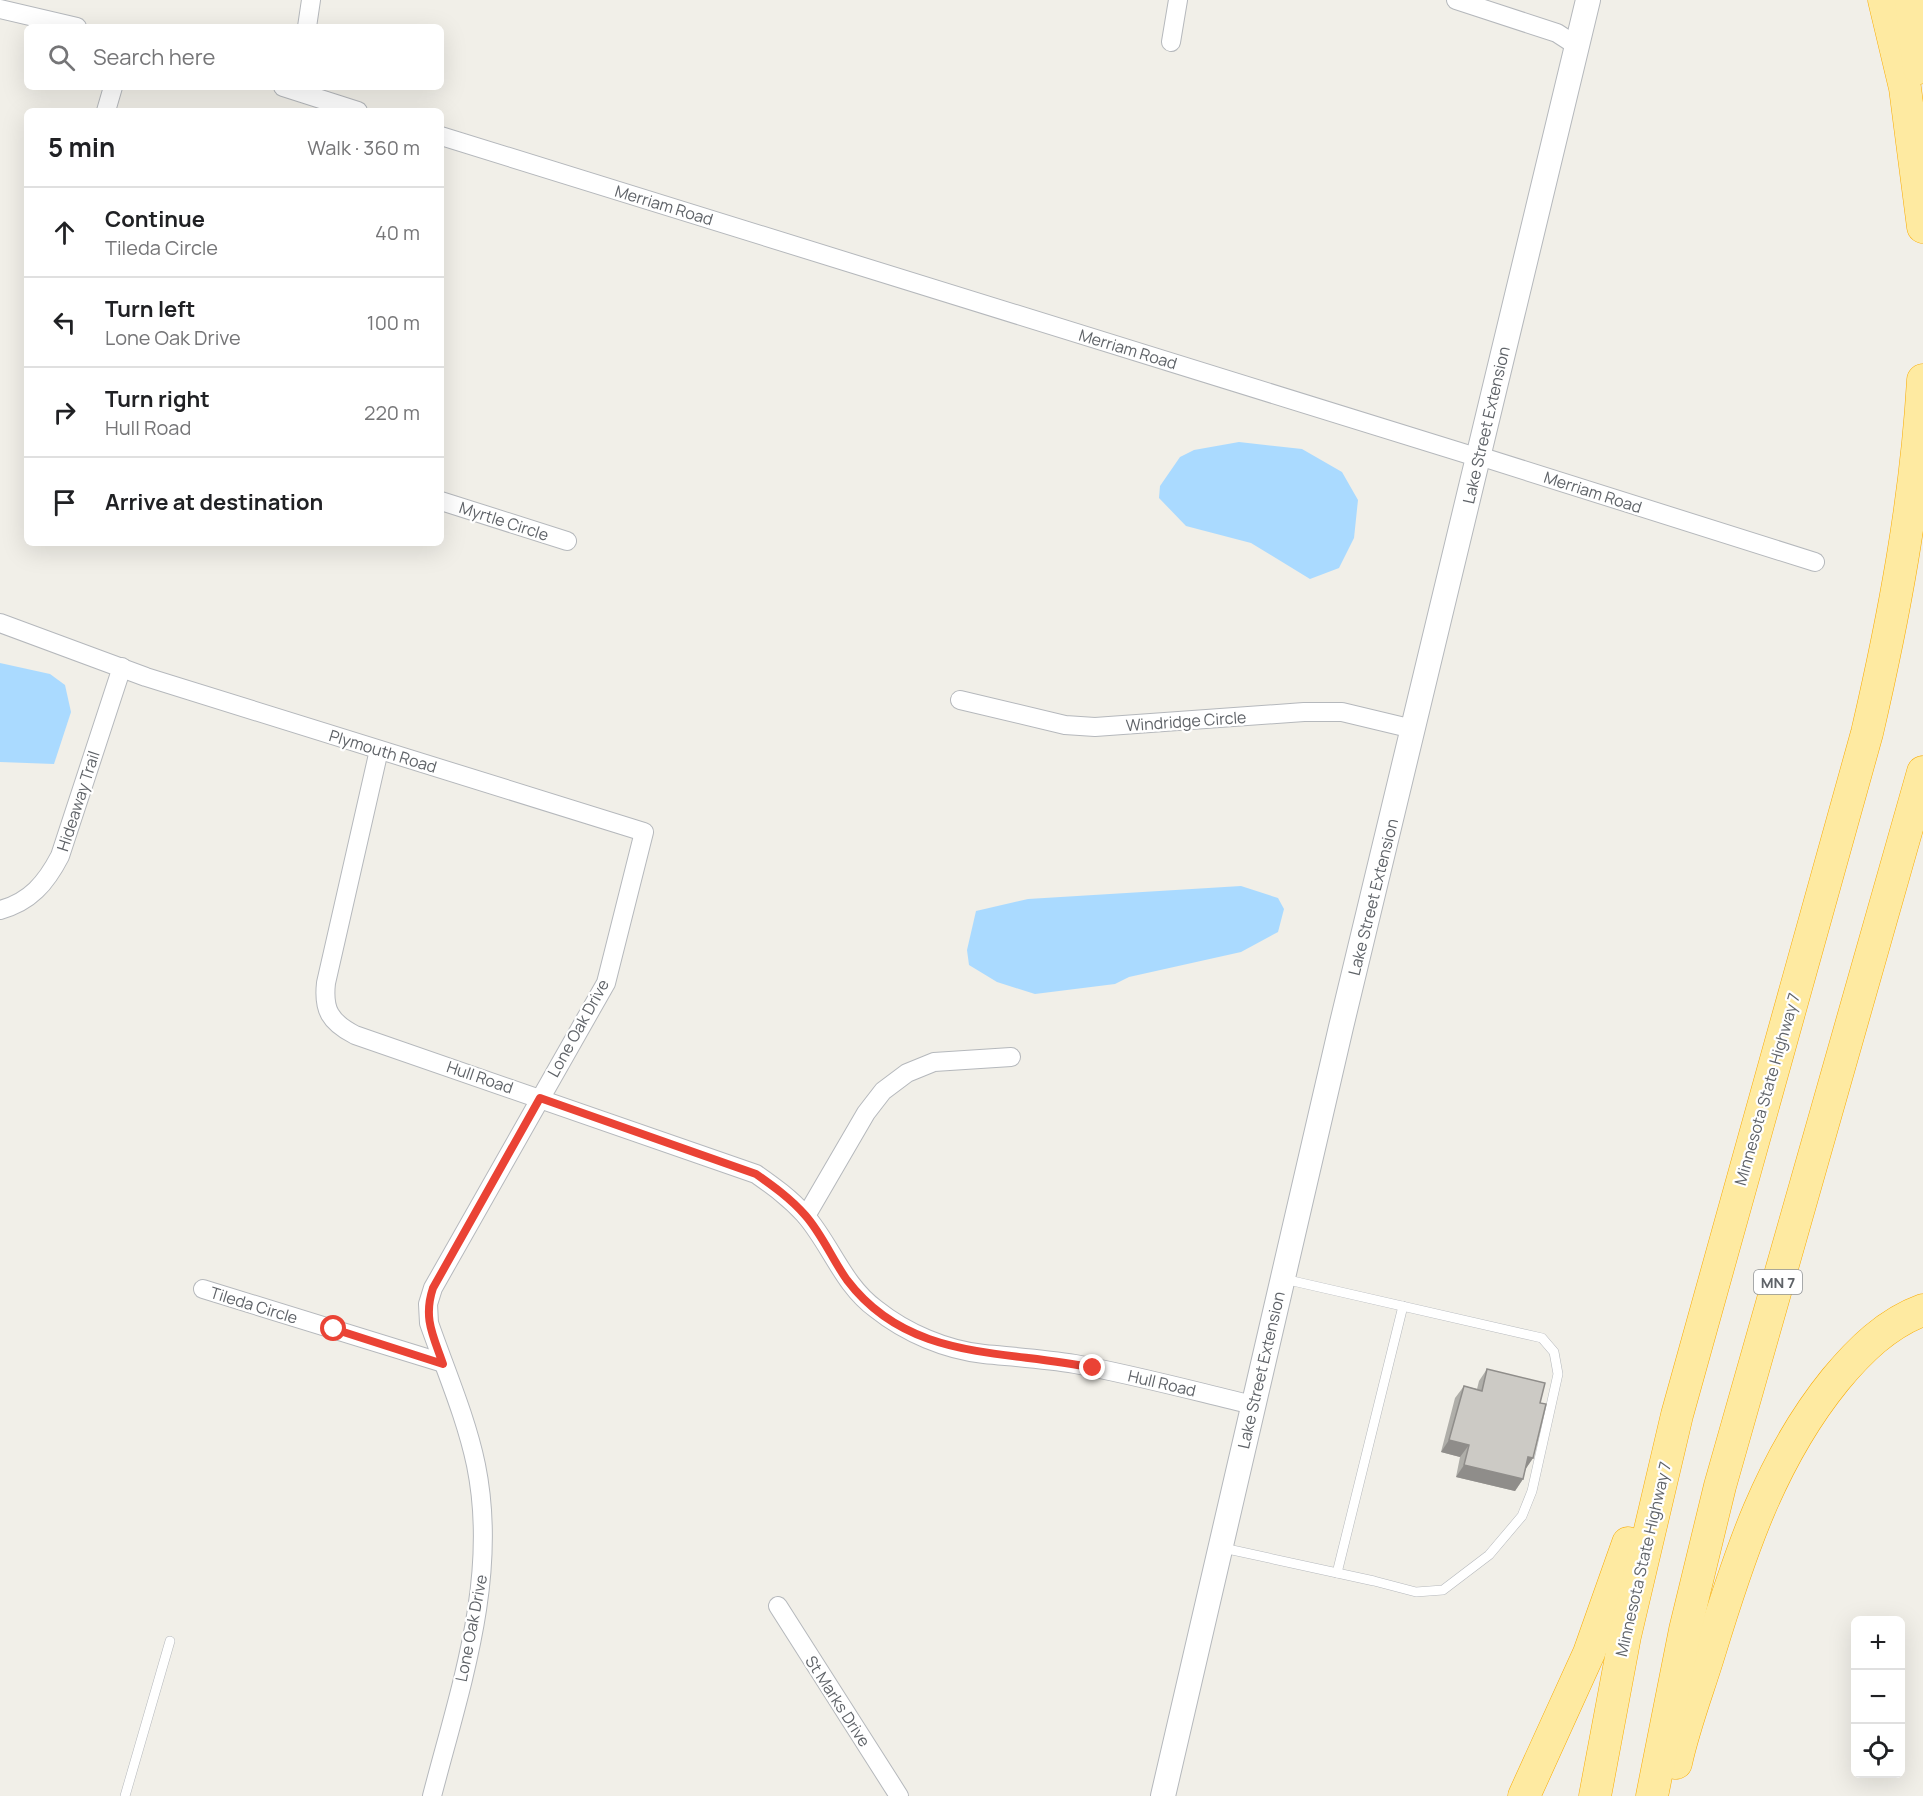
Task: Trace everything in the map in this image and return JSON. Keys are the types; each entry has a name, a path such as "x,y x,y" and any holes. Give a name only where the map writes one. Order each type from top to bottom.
{"highway":[{"path":"1884,0 1905,88 1923,227"},
{"path":"1911,0 1923,126"},
{"name":"Minnesota State Highway 7","path":"1596,1796 1612,1703 1642,1558 1677,1415 1716,1268 1867,733 1889,639 1912,498 1923,380"},
{"name":"MN 7","path":"1652,1796 1683,1641 1720,1486 1923,771"},
{"path":"1524,1796 1588,1653 1617,1576 1716,1268"},
{"path":"1669,1796 1677,1756 1735,1570 1751,1527 1785,1455 1804,1422 1846,1367 1883,1332 1900,1320 1923,1310"}],"street":[{"path":"307,24 311,0"},
{"path":"1171,42 1178,0"},
{"path":"1456,0 1557,33 1577,46"},
{"name":"Lake Street Extension","path":"1163,1796 1282,1279 1588,0"},
{"path":"0,9 64,24"},
{"path":"107,108 112,90"},
{"path":"297,90 349,108"},
{"name":"Merriam Road","path":"444,137 1815,562"},
{"name":"Myrtle Circle","path":"444,502 567,541"},
{"name":"Plymouth Road","path":"0,623 146,677 644,832"},
{"name":"Hideaway Trail","path":"0,910 32,895 48,878 60,856 122,667"},
{"name":"Windridge Circle","path":"960,700 1065,724 1095,728 1304,712 1342,712 1413,729"},
{"name":"Hull Road","path":"379,750 326,983 324,1000 330,1016 341,1027 355,1035 756,1174 784,1194 806,1216 847,1280 874,1309 908,1330 953,1347 983,1354 1015,1355 1073,1364 1253,1405"},
{"name":"Lone Oak Drive","path":"432,1796 473,1632 484,1561 483,1512 476,1465 429,1323 428,1304 433,1288 606,983 644,832"},
{"path":"806,1216 866,1113 883,1091 907,1073 934,1062 1011,1057"},
{"name":"Tileda Circle","path":"203,1288 443,1364"},
{"name":"St Marks Drive","path":"778,1606 899,1796"}],"lane":[{"path":"1220,1548 1416,1592 1443,1590 1488,1555 1522,1516 1532,1491 1558,1374 1554,1352 1542,1338 1282,1279"},
{"path":"1337,1573 1404,1306"},
{"path":"125,1796 170,1641"}],"water":[{"path":"1239,442 1302,449 1342,472 1358,500 1354,538 1339,568 1310,579 1251,543 1186,526 1159,498 1160,486 1180,457 1194,450"},
{"path":"0,663 50,674 65,685 71,712 54,764 0,762"},
{"path":"1241,886 1278,898 1284,909 1278,932 1241,952 1129,977 1115,984 1035,994 997,982 969,965 967,950 976,911 1028,899"}],"building":[{"path":"1487,1369 1545,1383 1540,1403 1546,1404 1533,1458 1528,1457 1523,1479 1464,1465 1469,1445 1449,1440 1464,1386 1482,1391"}],"route":[{"path":"334,1329 443,1364 429,1323 428,1304 433,1288 540,1098 756,1174 784,1194 806,1216 847,1280 874,1309 908,1330 944,1345 983,1354 1015,1355 1093,1368"}]}
